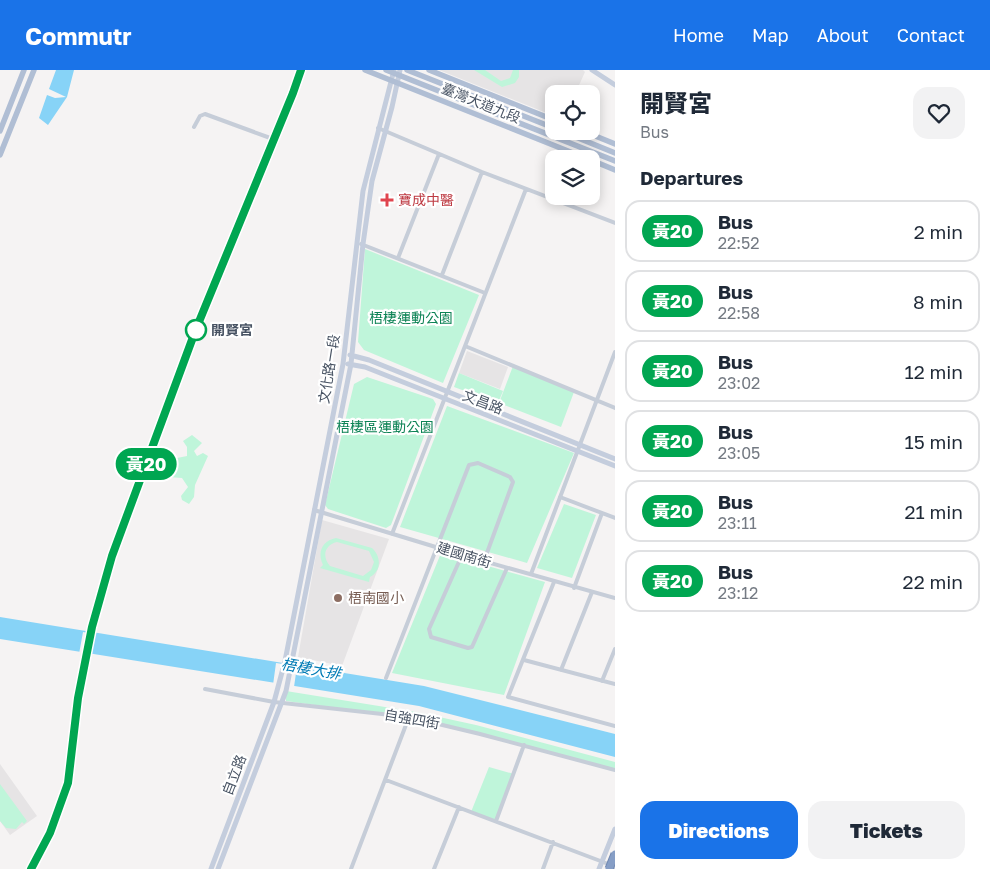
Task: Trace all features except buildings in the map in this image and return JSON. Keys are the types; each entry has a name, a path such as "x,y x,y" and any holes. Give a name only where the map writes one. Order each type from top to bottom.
{"highway":[{"path":"609,869 615,854"}],"main road":[{"path":"0,130 24,70"},
{"path":"0,155 34,70"},
{"name":"臺灣大道九段","path":"365,70 567,150"},
{"name":"臺灣大道九段","path":"386,70 397,72 615,161"},
{"name":"臺灣大道九段","path":"407,70 545,124"},
{"name":"臺灣大道九段","path":"429,70 545,116"},
{"path":"600,138 615,144"},
{"path":"583,140 615,153"},
{"name":"臺灣大道九段","path":"600,163 615,170"}],"street":[{"path":"592,70 615,85"},
{"name":"文化路一段","path":"278,689 343,364 363,191 378,128 392,81 397,72"},
{"name":"文化路一段","path":"286,691 351,364 363,244 372,181 384,130 399,83 397,72"},
{"path":"194,127 200,116 204,114 273,139"},
{"path":"378,128 482,172 615,223"},
{"path":"398,258 439,154"},
{"path":"442,275 482,172"},
{"path":"392,534 526,189"},
{"path":"356,244 363,244 484,293"},
{"path":"465,346 615,408"},
{"path":"531,574 615,352"},
{"name":"文昌路","path":"344,354 369,360 615,459"},
{"name":"文昌路","path":"343,364 365,368 615,466"},
{"path":"386,678 470,465 478,463 510,477 513,482 484,561"},
{"path":"560,497 615,518"},
{"name":"建國南街","path":"314,510 574,588 615,598"},
{"path":"574,588 602,513"},
{"path":"462,555 429,629 431,637 468,648 472,647 507,568"},
{"path":"554,582 508,697 615,726"},
{"path":"561,670 592,592"},
{"path":"602,681 615,649"},
{"path":"524,660 615,684"},
{"name":"自強四街","path":"205,689 274,702 409,718 524,745 615,770"},
{"name":"自立路","path":"211,869 278,689"},
{"name":"自立路","path":"218,869 286,691"},
{"path":"351,869 409,718"},
{"path":"496,821 524,745"},
{"path":"386,780 615,867"},
{"path":"434,869 459,807"},
{"path":"599,869 615,829"},
{"path":"543,869 553,842"}],"shaded area":[{"path":"439,70 583,70 585,72 579,85 545,85 545,112"},
{"path":"467,351 508,367 500,389 459,373"},
{"name":"梧南國小","path":"322,520 389,539 342,666 298,657"},
{"path":"0,764 37,816 10,835 0,821"}],"green space":[{"path":"474,70 485,70 501,81 510,78 513,70 519,70 519,77 515,83 502,87"},
{"name":"梧棲運動公園","path":"365,249 479,295 443,383 364,350 358,342"},
{"path":"513,366 574,392 561,427 499,403"},
{"path":"459,373 503,391 498,403 454,387"},
{"name":"梧棲區運動公園","path":"367,377 433,399 436,404 391,525 386,528 328,509 325,505 354,384"},
{"path":"447,406 574,453 527,563 400,527"},
{"path":"192,435 202,443 194,451 197,456 203,453 208,456 195,485 194,497 189,504 182,500 181,496 188,487 182,478 168,477 163,455 177,458 187,456 187,447 183,441"},
{"path":"564,504 596,515 572,578 537,568"},
{"path":"336,538 372,548 375,551 379,563 377,571 370,577 369,582 320,568 323,565 321,560 322,548 331,539","holes":["337,542 369,551 374,562 371,570 363,576 330,566 325,555 329,546"]},
{"path":"441,553 545,582 504,695 392,673"},
{"path":"286,691 416,712 476,725 615,762 615,770 416,719 286,701"},
{"path":"489,767 514,774 496,821 471,812"},
{"path":"0,784 27,821 24,824 22,822 16,829 6,828 0,821"}],"water":[{"path":"56,70 74,70 67,97 48,125 39,118 47,95 55,98 66,97 49,89"},
{"name":"梧棲大排","path":"0,617 424,686 615,734 615,757 419,706 0,639"}],"pier":[{"path":"83,632 94,634 90,656 79,654"},
{"path":"276,663 297,666 294,687 273,685"}],"bus line":[{"name":"黃20","path":"31,869 50,833 68,783 78,698 92,627 112,556 196,329 301,70"}],"place":[{"name":"寶成中醫","path":"387,200"},
{"name":"開賢宮","path":"196,330"},
{"name":"梧南國小","path":"338,598"}]}
